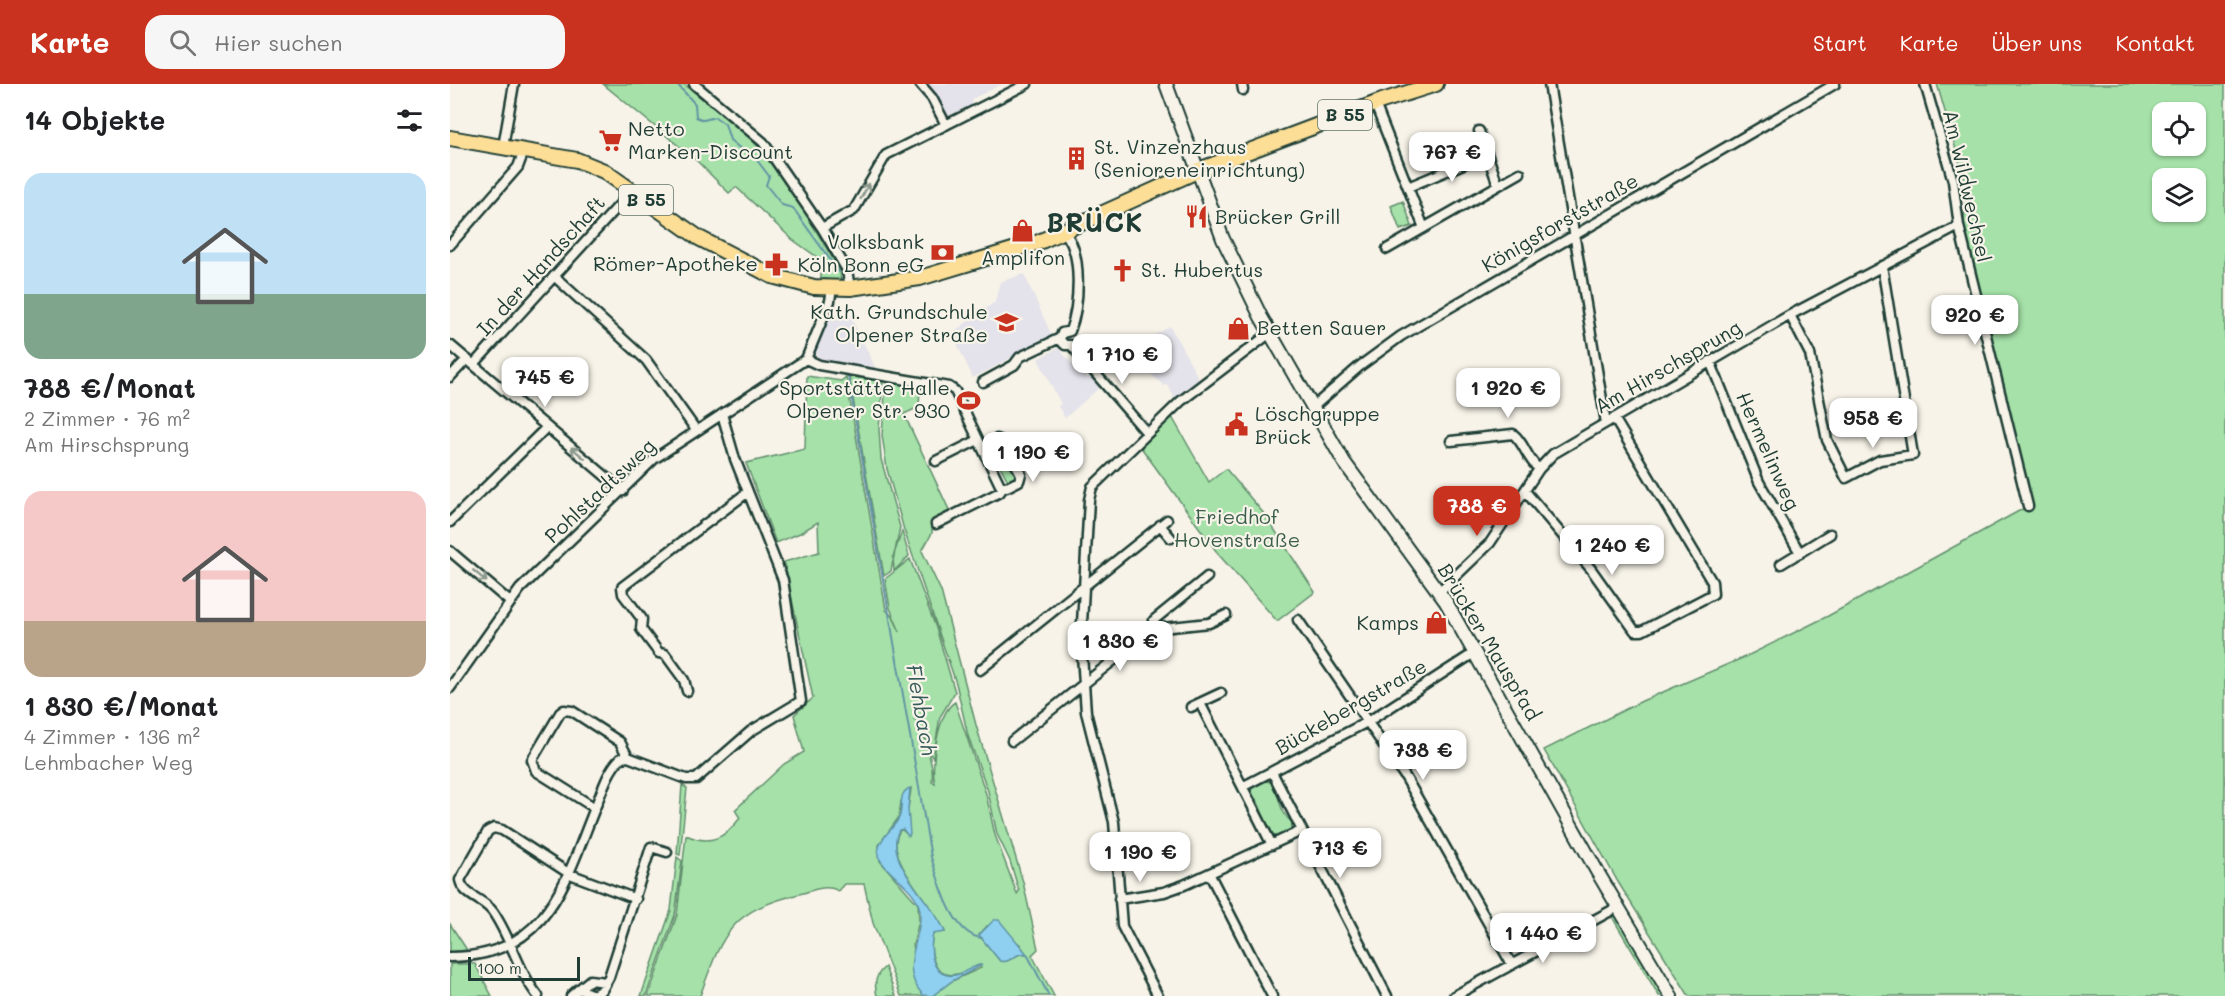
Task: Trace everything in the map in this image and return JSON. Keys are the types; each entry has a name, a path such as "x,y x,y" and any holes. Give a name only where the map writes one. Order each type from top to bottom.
{"main road":[{"name":"Brücker Mauspfad","path":"1166,84 1223,239 1270,333 1344,462 1439,591 1671,996"},
{"name":"B 55","path":"450,138 577,160 604,171 633,189 692,234 753,267 785,281 832,288 850,288 920,278 1039,242 1199,170 1436,84"}],"street":[{"path":"503,147 514,84"},
{"path":"694,84 763,142 822,228 847,270 850,288"},
{"path":"920,84 932,98 946,125"},
{"path":"822,228 854,210 886,155 1027,84"},
{"path":"1525,491 1591,569 1635,631 1642,631 1708,598 1715,591 1712,582 1610,420 1549,84"},
{"name":"Königsforststraße","path":"1313,407 1360,366 1401,336 1477,289 1575,235 1835,84"},
{"name":"Am Wildwechsel","path":"1925,84 1953,181 1959,226 2028,506"},
{"path":"1376,104 1424,228"},
{"path":"1479,131 1498,185"},
{"path":"450,245 518,167 524,151"},
{"path":"1408,187 1487,154"},
{"path":"1387,249 1520,173"},
{"name":"In der Handschaft","path":"450,377 470,362 554,276 633,189"},
{"name":"Am Hirschsprung","path":"1439,591 1490,543 1539,469 1553,454 1790,315 1959,226"},
{"path":"1063,231 1071,249 1079,292 1070,331 1075,338 1071,345"},
{"path":"1790,315 1810,354 1827,440 1846,478 1880,460 1913,455 1882,266"},
{"path":"554,276 646,360 696,430"},
{"path":"832,288 830,301 806,359 819,365 949,387 955,391 1003,487"},
{"path":"983,382 1014,365 1020,357 1060,338 1063,332 1070,331"},
{"path":"1158,996 1122,926 1114,822 1086,712 1081,641 1092,487 1181,401 1270,333"},
{"path":"1060,338 1064,344 1071,345 1147,433"},
{"path":"450,345 623,491"},
{"name":"Pohlstadtsweg","path":"450,688 510,602 565,544 579,534 654,459 806,359"},
{"name":"Hermelinweg","path":"1710,361 1759,482 1800,553"},
{"path":"450,957 489,952 509,943 540,922 558,898 570,874 595,808 617,761 628,757 686,778 696,779 751,731 801,701 783,580 748,492 722,414"},
{"path":"450,522 547,427"},
{"path":"1452,441 1512,433 1519,438 1529,461 1539,469"},
{"path":"936,461 981,444 1001,440 1021,474 1019,481 1003,487 1000,492 936,524"},
{"path":"687,691 684,680 665,654 659,653 641,629 642,619 623,594 622,587 748,492"},
{"path":"980,670 1164,523 1171,538"},
{"path":"1781,564 1830,534"},
{"path":"450,551 510,602"},
{"path":"1152,629 1154,620 1207,577"},
{"path":"1012,741 1152,629 1209,623 1226,615"},
{"path":"1298,620 1406,778 1512,965"},
{"name":"Bückebergstraße","path":"1244,786 1369,721 1474,653"},
{"path":"1191,707 1221,693"},
{"path":"1200,703 1272,845"},
{"path":"595,808 536,771 532,766 532,760 560,713 568,710 620,742 628,757"},
{"path":"1272,772 1386,996"},
{"path":"538,996 490,908 465,891 460,884 460,880 488,831 494,828 502,830 570,874 636,899"},
{"path":"1119,899 1164,892 1210,875 1301,831"},
{"path":"579,989 593,995 599,993 606,982 636,899 651,847 667,852"},
{"path":"1210,875 1272,996"},
{"path":"1454,996 1618,907"},
{"path":"571,996 590,980 606,982"}],"shaded area":[{"path":"927,84 1002,84 972,99 972,105 948,116"},
{"name":"Kath. Grundschule Olpener Straße","path":"1024,274 1052,336 973,378 952,333 995,302 1000,282"},
{"path":"831,315 850,315 877,371 820,362 817,359 816,349"},
{"path":"1170,326 1199,379 1175,399 1167,384 1164,386 1137,361 1132,349"},
{"path":"1058,348 1080,372 1082,371 1088,378 1091,377 1100,387 1065,418 1058,406 1061,404 1038,359"}],"green space":[{"path":"603,84 684,84 748,136 762,151 802,207 840,271 841,281 821,279 821,260 793,240 736,187 729,193 697,161"},
{"path":"1937,84 2225,84 2225,996 1689,996 1618,882 1544,750 1642,701 1747,656 1828,616 2028,506 1963,233 1967,188"},
{"path":"1403,201 1412,226 1400,230 1391,206"},
{"path":"807,376 841,381 846,377 886,610 893,617 900,632 890,608 885,579 910,559 936,628 955,692 940,717 933,758 928,749 923,720 915,720 924,726 925,740 932,768 932,782 935,783 935,753 940,727 949,707 955,702 986,794 995,835 1017,894 1019,891 1010,861 997,834 988,791 968,736 956,683 904,530 887,469 882,435 886,381 920,389 919,407 904,414 951,514 932,524 932,533 922,551 941,591 976,725 1023,882 1038,949 1032,955 1054,996 932,996 952,981 981,968 979,965 962,973 949,975 942,973 934,962 933,933 945,932 940,921 911,881 897,853 896,840 901,829 909,836 908,809 911,789 901,801 899,817 879,845 880,861 918,904 919,921 913,945 923,995 926,996 901,996 873,923 864,884 844,884 838,891 820,888 759,907 745,916 724,939 700,996 648,996 677,915 686,835 710,840 729,831 740,818 735,810 784,764 804,752 794,715 813,698 784,562 819,552 818,522 776,543 746,463 805,449","holes":["987,926 1020,944 1026,954 1019,954 1007,961 1000,961 979,935"]},
{"path":"849,376 883,381 879,429 881,459 900,527 891,571 884,576"},
{"name":"Friedhof Hovenstraße","path":"1172,417 1209,482 1226,469 1265,515 1315,592 1277,621 1219,555 1140,446"},
{"path":"999,443 1005,448 999,449 1008,467 1017,470 1018,477 1008,484 1001,481 1008,481 995,456 989,456 987,452 989,446"},
{"path":"902,531 909,556 894,571 893,557"},
{"path":"1265,780 1274,784 1282,810 1292,822 1291,832 1279,837 1271,835 1257,800 1251,795 1252,786"},
{"path":"682,785 687,788 680,855 677,854"},
{"path":"677,857 682,861 675,915 646,996 641,996 671,910"},
{"path":"1611,915 1618,918 1665,996 1659,996"},
{"path":"450,924 467,950 450,952"},
{"path":"450,964 475,964 492,996 450,996"},
{"path":"885,967 896,996 877,996 876,980"}],"water":[{"path":"910,788 908,809 910,834 908,836 903,829 899,830 896,842 903,869 945,932 933,934 931,948 934,962 941,973 948,975 963,973 982,965 952,981 932,996 923,995 912,974 911,964 920,922 918,903 908,888 888,870 878,856 880,844 899,818 902,797"},
{"path":"994,920 999,920 1027,954 1000,961 979,935"}],"waterway":[{"name":"Flehbach","path":"677,84 695,104 696,117 704,120 715,117 725,124 730,140 742,150 753,155 769,176 766,185 782,205 793,208 839,272"},
{"name":"Flehbach","path":"848,376 931,857 948,905 955,917 972,935 982,938"},
{"name":"Flehbach","path":"1027,954 1049,996"}],"place":[{"name":"Netto Marken-Discount","path":"610,140"},
{"name":"St. Vinzenzhaus (Senioreneinrichtung)","path":"1076,158"},
{"name":"Brücker Grill","path":"1197,217"},
{"name":"Amplifon","path":"1023,230"},
{"name":"Volksbank Köln Bonn eG","path":"942,253"},
{"name":"Römer-Apotheke","path":"776,264"},
{"name":"St. Hubertus","path":"1123,270"},
{"name":"Kath. Grundschule Olpener Straße","path":"1006,323"},
{"name":"Betten Sauer","path":"1239,328"},
{"name":"Sportstätte Halle Olpener Str. 930","path":"968,400"},
{"name":"Löschgruppe Brück","path":"1237,425"},
{"name":"Kamps","path":"1437,623"}],"district":[{"name":"BRÜCK","path":"1095,223"}]}
